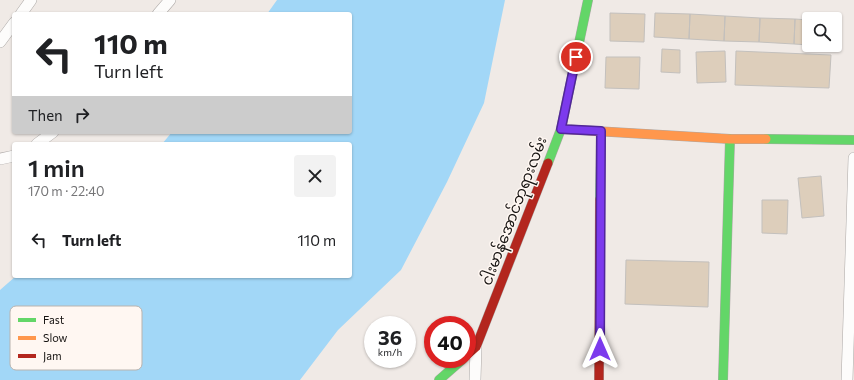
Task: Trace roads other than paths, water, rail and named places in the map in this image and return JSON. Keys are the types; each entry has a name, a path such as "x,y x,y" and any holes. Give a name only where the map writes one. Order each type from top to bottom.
{"street":[{"path":"22,12 31,0"},
{"path":"160,12 170,0"},
{"name":"ငါးမာန်အောင်ဘုရားလမ်း","path":"476,347 561,129 588,0"},
{"path":"0,42 12,26"},
{"path":"561,129 730,139 854,140"},
{"path":"599,380 601,131"},
{"path":"40,142 50,134"},
{"path":"723,380 730,139"},
{"path":"0,159 12,156"},
{"path":"847,380 854,158"},
{"path":"439,380 453,368"},
{"path":"475,368 475,380"}],"water":[{"path":"277,0 505,0 484,103 447,182 401,270 338,330 300,380 0,380 0,290 14,278 352,278 352,142 164,142 170,134 352,134 352,12 268,12"}]}
